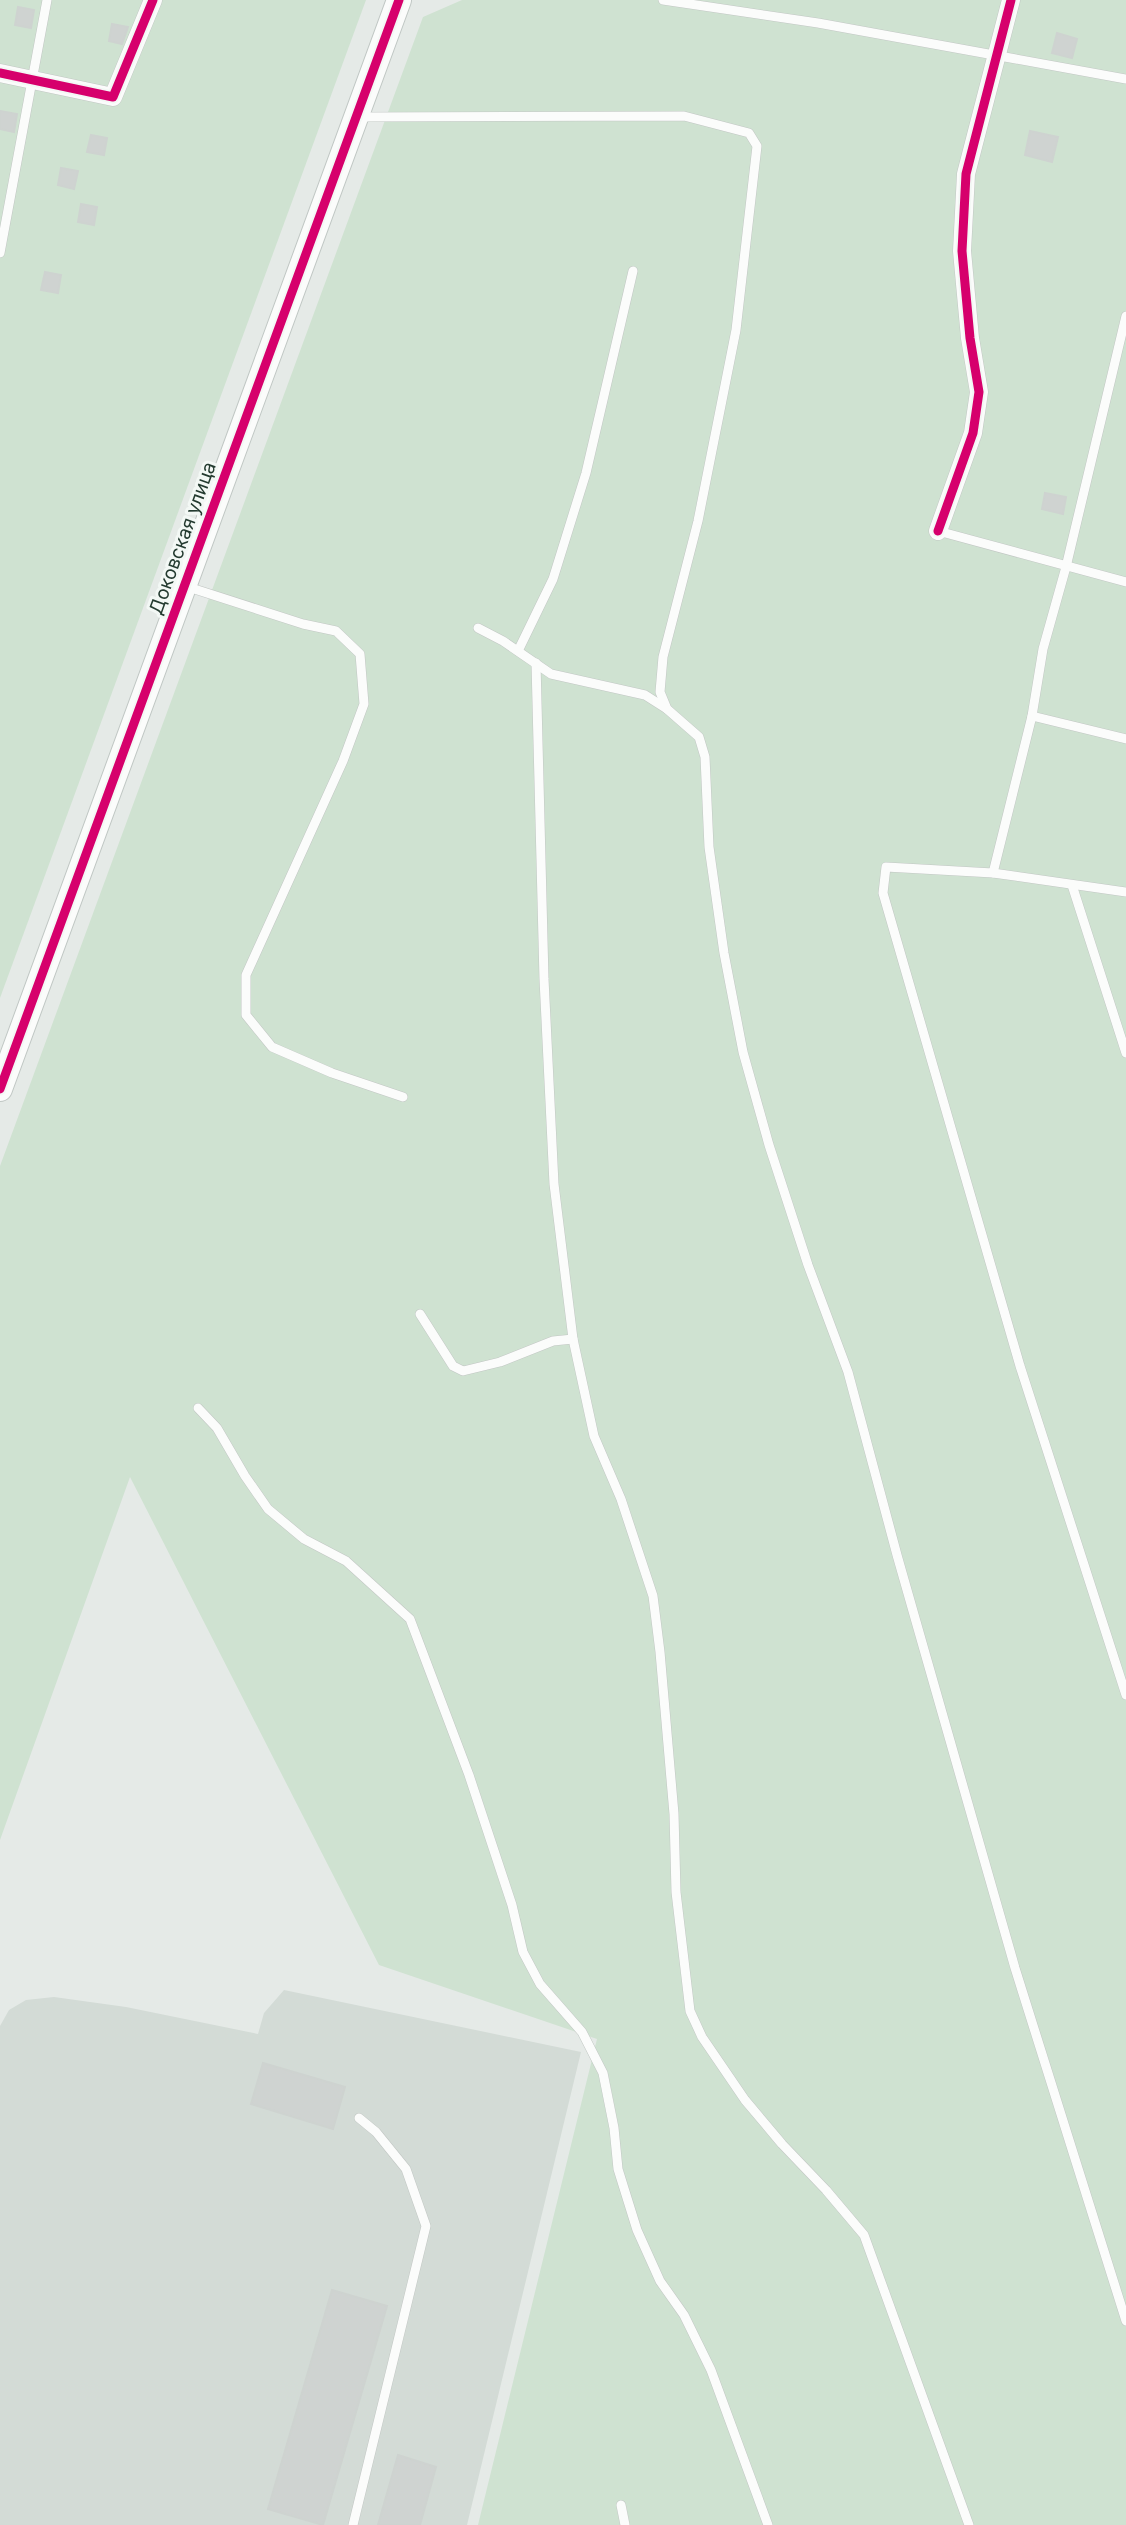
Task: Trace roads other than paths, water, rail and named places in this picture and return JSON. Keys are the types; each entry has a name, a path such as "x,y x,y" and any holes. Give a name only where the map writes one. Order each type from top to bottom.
{"street":[{"path":"0,73 113,97 153,0"},
{"name":"Доковская улица","path":"0,1089 399,0"},
{"path":"938,531 973,433 979,392 961,251 966,174 1011,0"}],"lane":[{"path":"0,254 47,0"},
{"path":"663,0 818,23 1126,79"},
{"path":"357,117 684,116 749,133 757,146 736,330 698,521 663,657 660,692 667,709"},
{"path":"517,651 553,579 582,487 633,271"},
{"path":"993,873 1032,716 1043,649 1066,567 1126,317"},
{"path":"938,531 1126,582"},
{"path":"183,585 303,624 336,631 360,654 364,704 344,761 246,975 246,1015 272,1047 332,1073 403,1097"},
{"path":"478,628 551,674 645,695 667,709 699,737 705,757 709,847 724,953 743,1052 769,1145 808,1265 848,1372 897,1555 1015,1968 1126,2321"},
{"path":"536,663 544,979 554,1172 573,1339 594,1436 621,1499 653,1596 674,1814 676,1892 690,2011 702,2037 745,2100 864,2235 969,2525"},
{"path":"1032,716 1126,739"},
{"path":"1126,892 993,873 886,867 883,894 1020,1366 1126,1695"},
{"path":"1072,885 1126,1054"},
{"path":"420,1314 453,1366 463,1371 500,1362 554,1341 573,1339"},
{"path":"198,1408 218,1428 245,1476 268,1509 304,1539 346,1561 411,1619 469,1775 512,1905 523,1952 540,1984 582,2032 603,2073 614,2128 618,2169 637,2230 660,2281 684,2315 711,2370 768,2525"},
{"path":"353,2525 426,2226 407,2169 376,2132 359,2118"},
{"path":"621,2505 625,2525"}]}
